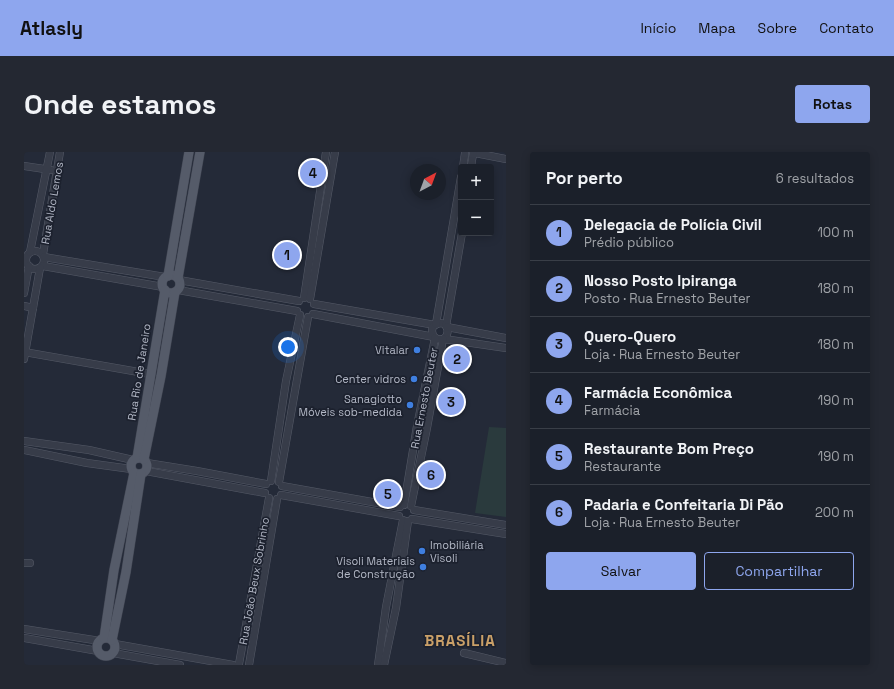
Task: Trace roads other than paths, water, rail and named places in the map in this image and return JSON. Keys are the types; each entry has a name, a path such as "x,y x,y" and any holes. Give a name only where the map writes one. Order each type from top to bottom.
{"main road":[{"path":"189,152 166,277 163,282 164,288 170,293 176,291 180,286 178,279 200,152"},
{"path":"166,277 173,275 178,279"},
{"name":"Rua Rio de Janeiro","path":"100,665 107,649 126,572 150,374 164,288"},
{"name":"Rua Rio de Janeiro","path":"107,649 114,570 163,364 176,291"},
{"path":"152,362 163,364"},
{"path":"114,570 126,572"}],"street":[{"name":"Rua Aldo Lemos","path":"28,253 50,152"},
{"name":"Rua Aldo Lemos","path":"43,256 60,152"},
{"path":"307,301 326,152"},
{"path":"307,301 335,152"},
{"path":"463,164 464,152 469,155 475,153 506,159"},
{"path":"473,164 475,153"},
{"path":"24,166 57,171"},
{"path":"439,338 432,334 432,330 436,324 458,195"},
{"path":"439,338 448,334 448,329 446,326 461,236"},
{"path":"24,293 27,265 26,259 28,253 33,251 38,251 43,256 166,277"},
{"path":"43,256 44,263 41,267 24,354 150,374"},
{"path":"27,265 34,269 41,267 164,288"},
{"path":"178,279 307,301 394,318 436,324 439,323 446,326 506,338"},
{"path":"176,291 439,338 506,348"},
{"path":"304,314 315,309 307,301"},
{"path":"274,484 304,314 297,304 307,301"},
{"path":"24,306 33,308"},
{"path":"367,324 369,313"},
{"path":"393,329 394,318"},
{"name":"Rua Ernesto Beuter","path":"408,507 417,426 439,338"},
{"path":"24,441 89,450 139,466 195,481 267,495 271,499 279,497 406,519 506,534"},
{"path":"24,450 87,463 197,470 506,525"},
{"path":"87,463 89,450"},
{"path":"195,481 197,470"},
{"name":"Rua João Beux Sobrinho","path":"239,665 267,495 264,490 274,484 282,492 279,497 248,665"},
{"path":"378,665 386,607 406,519 414,514 408,507"},
{"path":"406,519 398,512 408,507"},
{"path":"384,665 396,608 406,519"},
{"path":"24,629 180,665"},
{"path":"24,638 232,665"},
{"path":"464,653 506,663"},
{"path":"239,665 248,665"}],"place":[{"name":"Farmácia Econômica","path":"313,173"},
{"name":"Delegacia de Polícia Civil","path":"287,255"},
{"name":"Vitalar","path":"417,350"},
{"name":"Nosso Posto Ipiranga","path":"457,359"},
{"name":"Center vidros","path":"414,379"},
{"name":"Quero-Quero","path":"451,402"},
{"name":"Sanagiotto Móveis sob-medida","path":"410,405"},
{"name":"Padaria e Confeitaria Di Pão","path":"431,475"},
{"name":"Restaurante Bom Preço","path":"388,494"},
{"name":"Imobiliária Visoli","path":"422,551"},
{"name":"Visoli Materiais de Construção","path":"423,567"}],"district":[{"name":"BRASÍLIA","path":"460,641"}]}
